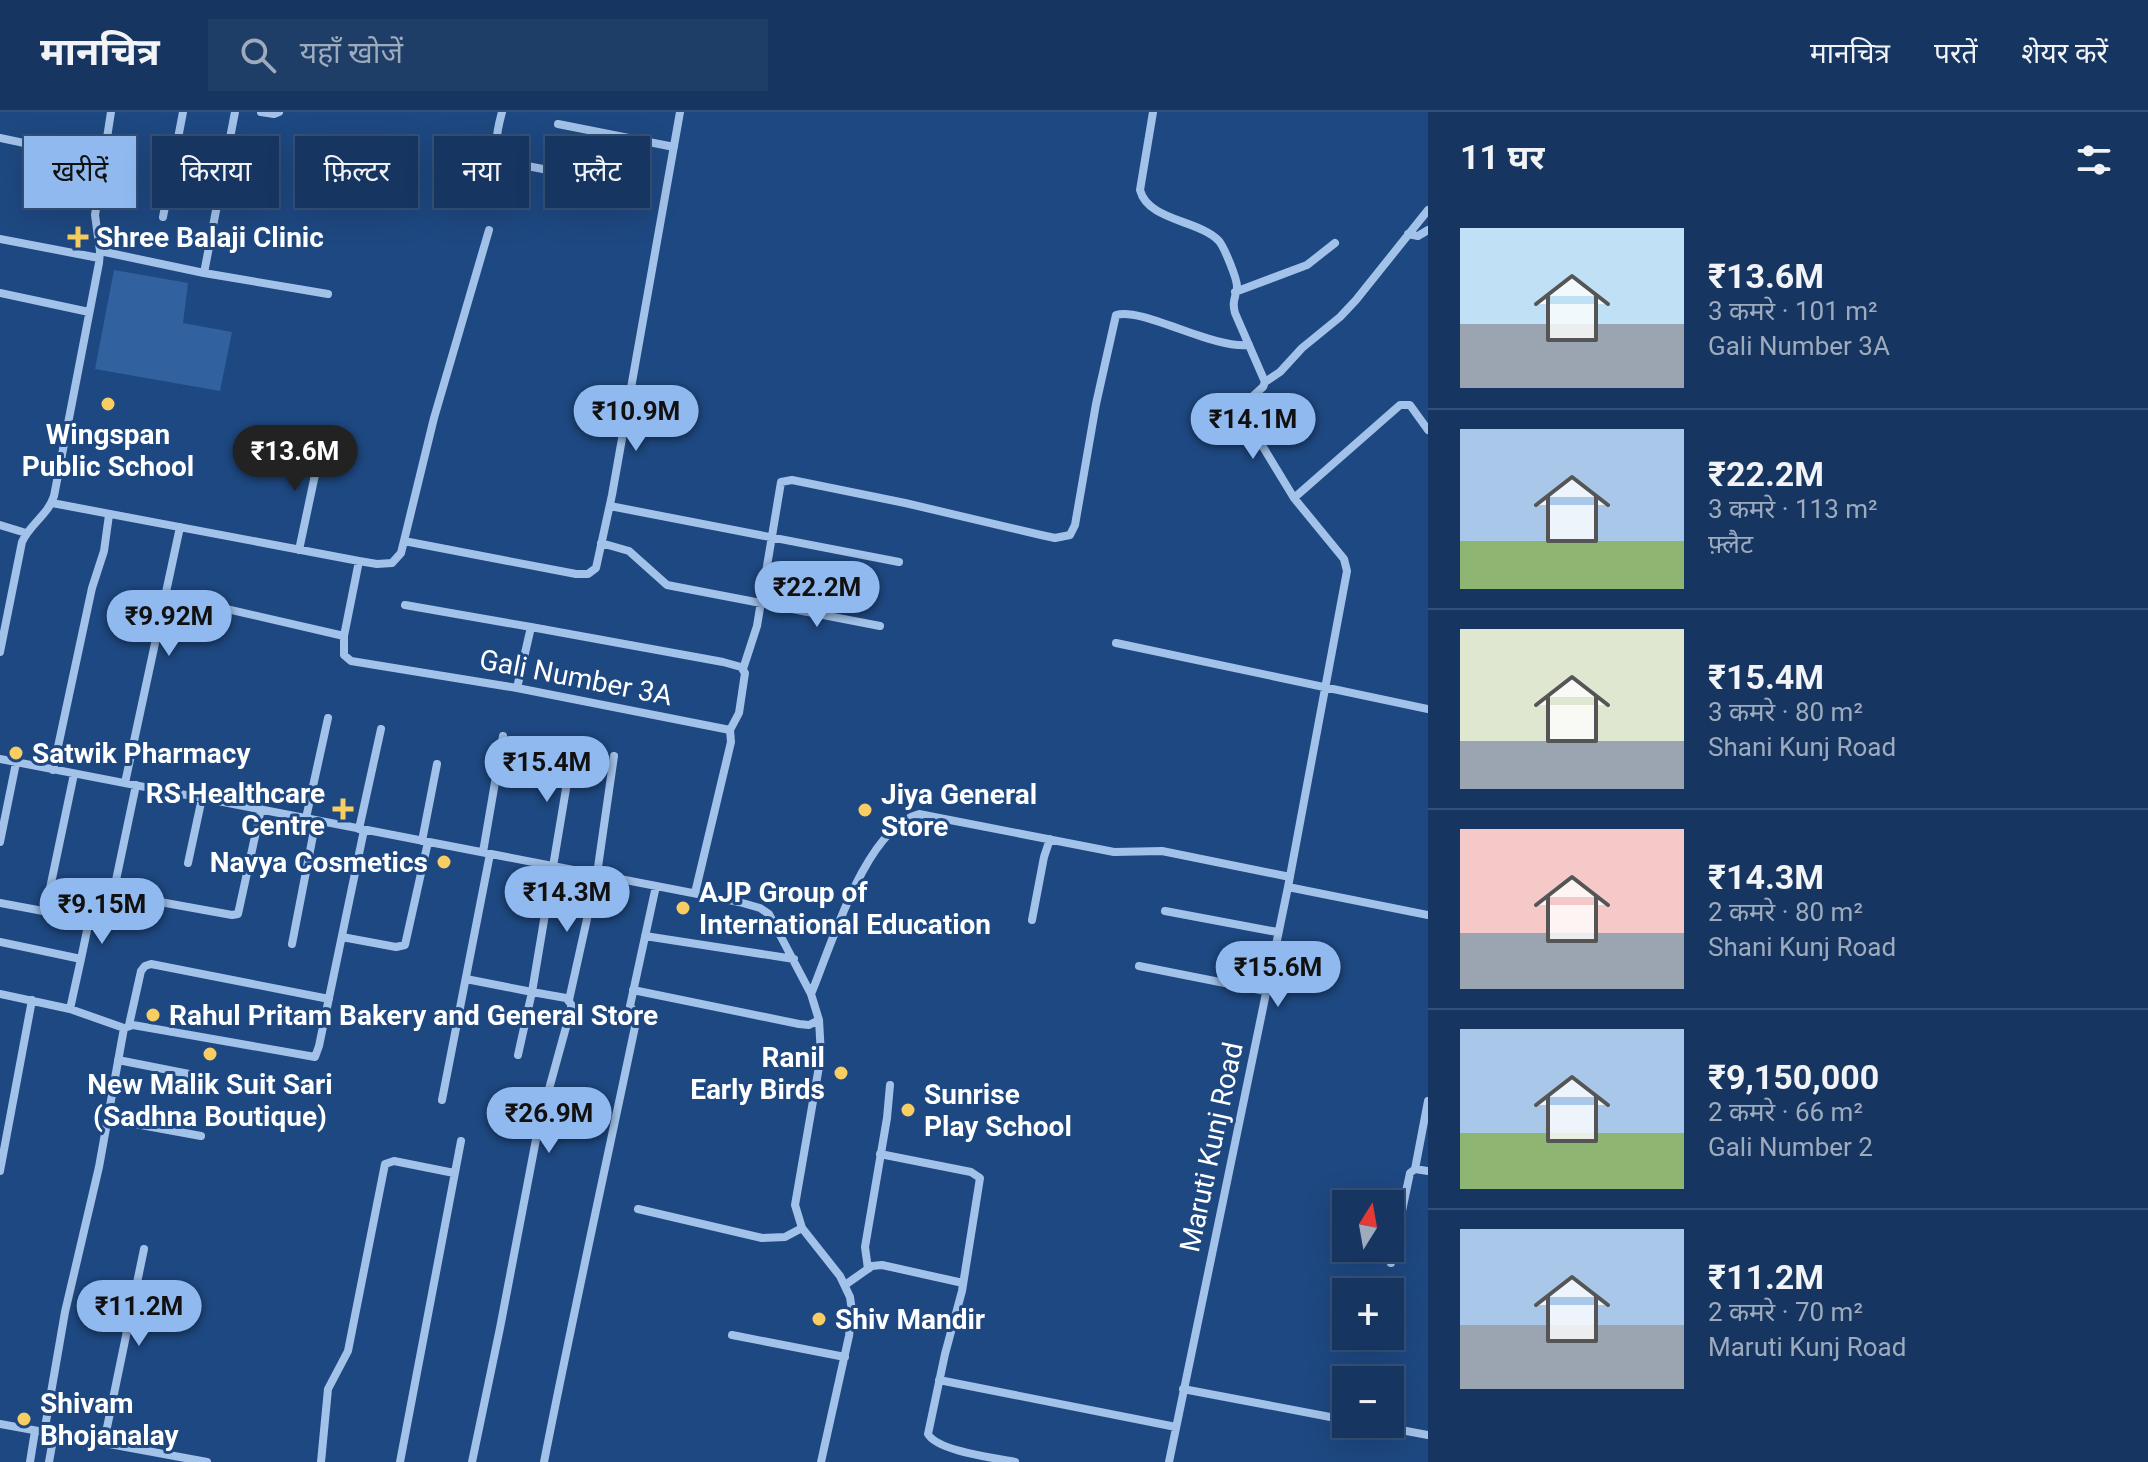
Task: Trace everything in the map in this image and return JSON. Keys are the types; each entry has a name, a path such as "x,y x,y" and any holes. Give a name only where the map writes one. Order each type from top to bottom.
{"street":[{"path":"108,136 111,112"},
{"path":"163,217 183,112"},
{"path":"204,273 235,112"},
{"path":"261,112 279,112"},
{"path":"502,112 498,154 511,163 545,169"},
{"path":"404,541 583,575 596,568 610,506 680,112"},
{"path":"1153,112 1140,190 1157,210 1219,241 1236,281 1232,302 1265,382"},
{"path":"558,124 674,147"},
{"path":"0,138 24,143"},
{"path":"0,652 26,533 52,503 100,254 96,208"},
{"path":"1428,210 1348,309 1265,382 1243,405 1242,412 1294,498 1400,405 1410,405 1428,430"},
{"path":"52,503 359,561 392,563 398,558 404,541 434,418 489,230"},
{"path":"1408,234 1414,237 1428,230"},
{"path":"0,239 328,294"},
{"path":"1235,292 1307,265 1335,243"},
{"path":"0,293 89,312"},
{"path":"695,893 731,742 730,730 739,713 745,678 743,669 761,602 779,486 787,480 1064,538 1070,535 1075,525 1096,404 1116,315 1123,313 1139,317 1230,345 1249,345"},
{"path":"299,550 322,442"},
{"name":"Maruti Kunj Road","path":"1169,1462 1288,887 1347,578 1344,559 1294,498"},
{"path":"610,506 899,562"},
{"path":"53,770 92,588 104,551 109,515"},
{"path":"0,525 26,533"},
{"path":"125,783 180,527"},
{"path":"601,543 629,551 667,585 880,626"},
{"path":"166,595 344,636 359,561"},
{"path":"405,605 723,662 743,669"},
{"path":"517,688 531,627"},
{"name":"Gali Number 3A","path":"344,636 344,655 351,661 517,688 730,730"},
{"path":"1116,643 1428,709"},
{"path":"306,818 328,718"},
{"path":"0,994 70,1009 126,1026 312,1057 318,1052 381,729"},
{"path":"442,1100 466,979 503,736"},
{"path":"518,1055 532,992 573,747"},
{"path":"472,1462 536,1137 570,1015 569,1000 597,874 614,756"},
{"path":"0,759 760,908 775,921 811,994 819,1020 821,1055 796,1192 797,1217 845,1285 852,1311 821,1462"},
{"path":"0,842 16,763"},
{"path":"342,937 396,947 405,945 437,764"},
{"path":"45,912 74,774"},
{"path":"0,903 105,923 110,918 136,785"},
{"path":"188,863 202,798"},
{"path":"138,898 238,914 261,809"},
{"path":"811,994 858,877 873,853 905,819 925,814 1114,852 1162,851 1290,877"},
{"path":"292,944 316,820"},
{"path":"1032,920 1050,839"},
{"path":"544,1462 596,1200 616,1123 636,1022 637,1016 630,1008 656,886"},
{"path":"1288,887 1428,915"},
{"path":"1165,911 1277,932"},
{"path":"70,1009 89,921"},
{"path":"645,936 794,959"},
{"path":"0,942 81,959"},
{"path":"30,1462 40,1432 65,1312 81,1253 118,1060 141,971 151,964 329,999"},
{"path":"1139,966 1265,991"},
{"path":"466,979 569,1000"},
{"path":"633,990 799,1024 809,1025 819,1020"},
{"path":"0,1171 32,1000"},
{"path":"118,1060 194,1075"},
{"path":"868,1269 864,1252 890,1085"},
{"path":"1391,1263 1409,1177 1415,1169 1428,1101"},
{"path":"108,1119 201,1136"},
{"path":"400,1462 461,1141"},
{"path":"880,1154 978,1175 981,1187 963,1283 928,1428 930,1438 941,1446 1015,1462"},
{"path":"321,1462 328,1389 348,1351 385,1164 394,1161 454,1173"},
{"path":"1415,1169 1428,1171"},
{"path":"638,1209 762,1238 785,1237 802,1228"},
{"path":"104,1442 144,1249"},
{"path":"845,1285 868,1269 882,1265 963,1283"},
{"path":"732,1335 845,1357"},
{"path":"939,1380 1176,1427"},
{"path":"1183,1389 1332,1417"},
{"path":"0,1424 207,1462"},
{"path":"1404,1431 1428,1435"},
{"path":"49,1462 54,1434"}],"shaded area":[{"path":"114,270 188,283 183,323 232,332 220,391 95,369"}],"place":[{"name":"Shree Balaji Clinic","path":"78,237"},
{"name":"Wingspan Public School","path":"108,404"},
{"name":"Satwik Pharmacy","path":"16,753"},
{"name":"RS Healthcare Centre","path":"343,809"},
{"name":"Jiya General Store","path":"865,810"},
{"name":"Navya Cosmetics","path":"444,862"},
{"name":"AJP Group of International Education","path":"683,908"},
{"name":"Rahul Pritam Bakery and General Store","path":"153,1015"},
{"name":"New Malik Suit Sari (Sadhna Boutique)","path":"210,1054"},
{"name":"Ranil Early Birds","path":"841,1073"},
{"name":"Sunrise Play School","path":"908,1110"},
{"name":"Shiv Mandir","path":"819,1319"},
{"name":"Shivam Bhojanalay","path":"24,1419"}]}
